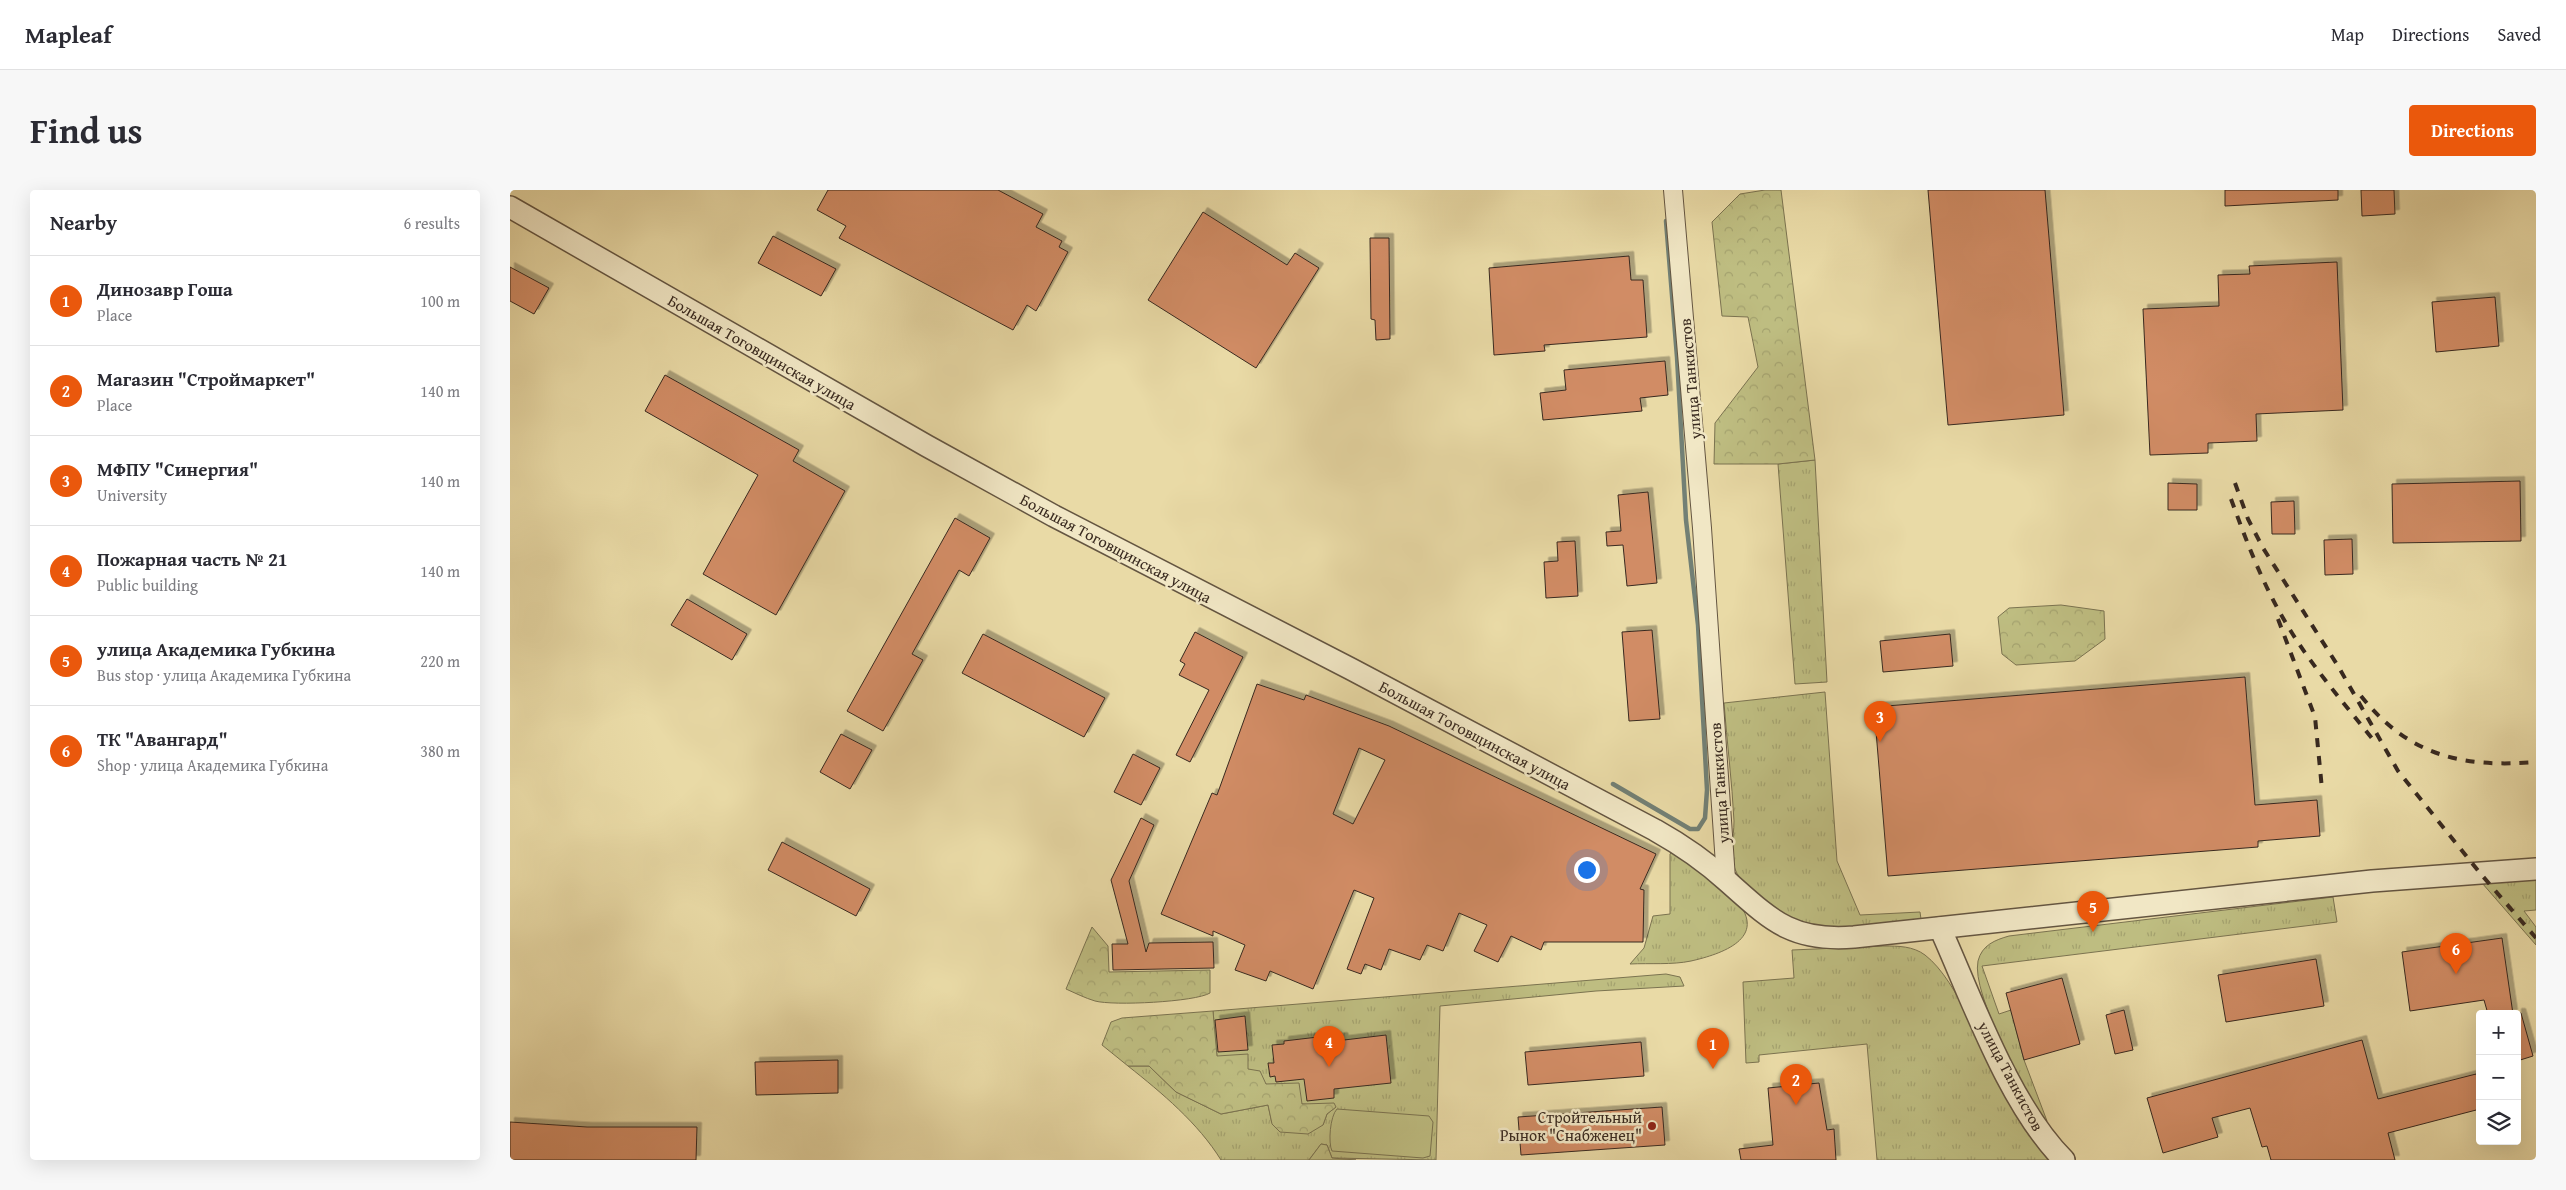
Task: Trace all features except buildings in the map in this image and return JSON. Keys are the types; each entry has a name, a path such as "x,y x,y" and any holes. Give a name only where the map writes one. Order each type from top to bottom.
{"street":[{"name":"улица Танкистов","path":"1674,190 1702,528 1726,879"},
{"name":"Большая Тоговщинская улица","path":"510,207 926,446 1054,516 1351,669 1655,830 1680,844 1726,879"},
{"path":"1726,879 1750,904 1772,919 1797,932 1814,937 1833,938 2355,883 2536,869"},
{"name":"улица Танкистов","path":"1940,928 1979,1016 2018,1096 2043,1136 2064,1160"}],"green space":[{"path":"1765,190 1781,190 1815,460 1778,464 1714,464 1715,423 1758,367 1748,317 1722,316 1712,222 1740,194"},
{"path":"1815,460 1827,682 1795,684 1778,464"},
{"path":"2061,605 2104,611 2105,639 2075,661 2016,665 2002,654 1998,617 2009,608"},
{"path":"1825,692 1837,861 1860,915 1920,912 1921,919 1852,929 1816,929 1782,914 1770,906 1748,888 1735,869 1732,851 1734,821 1724,703"},
{"path":"1675,848 1715,880 1736,900 1745,913 1747,925 1744,934 1738,942 1728,949 1703,958 1676,963 1630,964 1644,948 1653,916 1670,914 1670,854"},
{"path":"2536,879 2536,910 2524,911 2536,927 2536,945 2482,883"},
{"path":"2333,897 2337,922 1982,966 1999,1014 2011,1010 2024,1060 2047,1121 2044,1122 2002,1042 1983,996 1978,976 1978,961 1986,947 1999,939 2009,936"},
{"path":"1092,927 1108,946 1109,972 1210,970 1210,993 1172,1001 1118,1003 1095,1001 1066,989"},
{"path":"1900,946 1920,952 1937,967 1949,982 1970,1020 1996,1078 2014,1112 2031,1137 2051,1160 1877,1160 1867,1044 1759,1055 1759,1062 1746,1063 1743,982 1794,978 1792,950"},
{"path":"1666,974 1680,977 1684,986 1596,991 1440,1006 1436,1160 1332,1158 1327,1145 1321,1144 1309,1160 1221,1160 1212,1146 1190,1121 1128,1066 1149,1066 1176,1092 1221,1114 1268,1105 1272,1123 1323,1125 1327,1114 1336,1107 1302,1104 1266,1084 1248,1069 1217,1057 1213,1011"},
{"path":"1213,1011 1217,1056 1248,1054 1248,1069 1260,1071 1266,1084 1299,1083 1302,1104 1334,1103 1336,1107 1327,1114 1323,1125 1308,1134 1280,1132 1272,1124 1268,1105 1221,1114 1176,1092 1149,1066 1128,1066 1102,1045 1111,1022 1122,1018"},
{"path":"1337,1109 1429,1116 1433,1122 1430,1156 1423,1158 1332,1151 1330,1130"},
{"path":"1321,1144 1327,1145 1332,1158 1356,1160 1309,1160"}],"waterway":[{"path":"1613,784 1690,829 1698,829 1705,818 1707,790 1698,625 1686,520 1677,357 1666,221"}],"railway":[{"path":"2235,483 2248,519 2263,548 2338,666 2398,771 2480,873 2536,938"},
{"path":"2231,499 2248,545 2283,618 2315,666 2375,742"},
{"path":"2278,619 2315,717 2322,789"},
{"path":"2361,696 2379,716 2398,732 2418,745 2439,754 2461,760 2484,763 2536,762"}],"place":[{"name":"МФПУ \"Синергия\"","path":"1880,742"},
{"name":"улица Академика Губкина","path":"2093,932"},
{"name":"ТК \"Авангард\"","path":"2456,974"},
{"name":"Пожарная часть № 21","path":"1329,1067"},
{"name":"Динозавр Гоша","path":"1713,1069"},
{"name":"Магазин \"Строймаркет\"","path":"1796,1105"},
{"name":"Стройтельный Рынок \"Снабженец\"","path":"1652,1126"}]}
